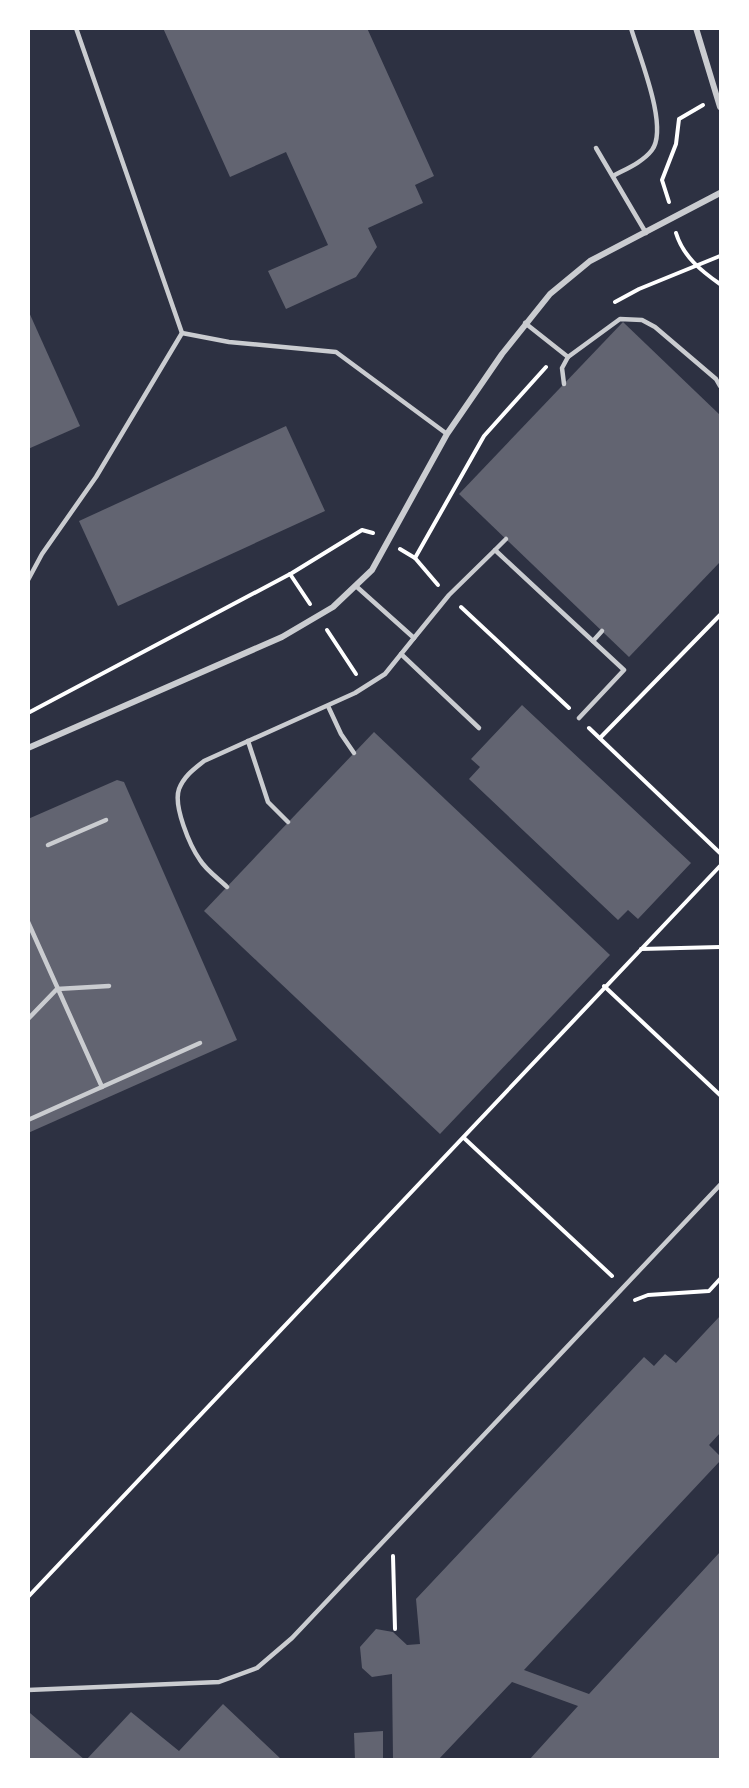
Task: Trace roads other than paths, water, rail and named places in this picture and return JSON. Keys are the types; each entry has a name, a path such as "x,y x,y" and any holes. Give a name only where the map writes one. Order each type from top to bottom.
{"street":[{"path":"696,28 720,107"},
{"path":"28,748 282,638 333,607 357,587 372,570 447,434 525,323 550,294 590,261 720,193"}],"lane":[{"path":"76,28 182,333"},
{"path":"613,176 640,161 652,150 659,135 657,118 631,28"},
{"path":"596,148 646,233"},
{"path":"564,384 562,368 568,357 620,318 642,320 655,327 708,372 720,386"},
{"path":"525,323 568,357"},
{"path":"182,333 229,342 336,352 447,434"},
{"path":"28,580 42,554 96,477 182,333"},
{"path":"227,886 201,862 189,838 177,800 179,789 189,772 204,761 355,693 384,674 449,596 506,539"},
{"path":"495,550 624,670 579,718"},
{"path":"357,587 414,638"},
{"path":"593,641 602,631"},
{"path":"401,654 479,728"},
{"path":"328,706 341,734 354,753"},
{"path":"248,741 268,802 288,822"},
{"path":"48,846 106,820"},
{"path":"28,922 102,1087"},
{"path":"28,1019 57,989 109,986"},
{"path":"28,1120 200,1043"},
{"path":"28,1690 219,1682 257,1668 292,1638 720,1185"}]}
